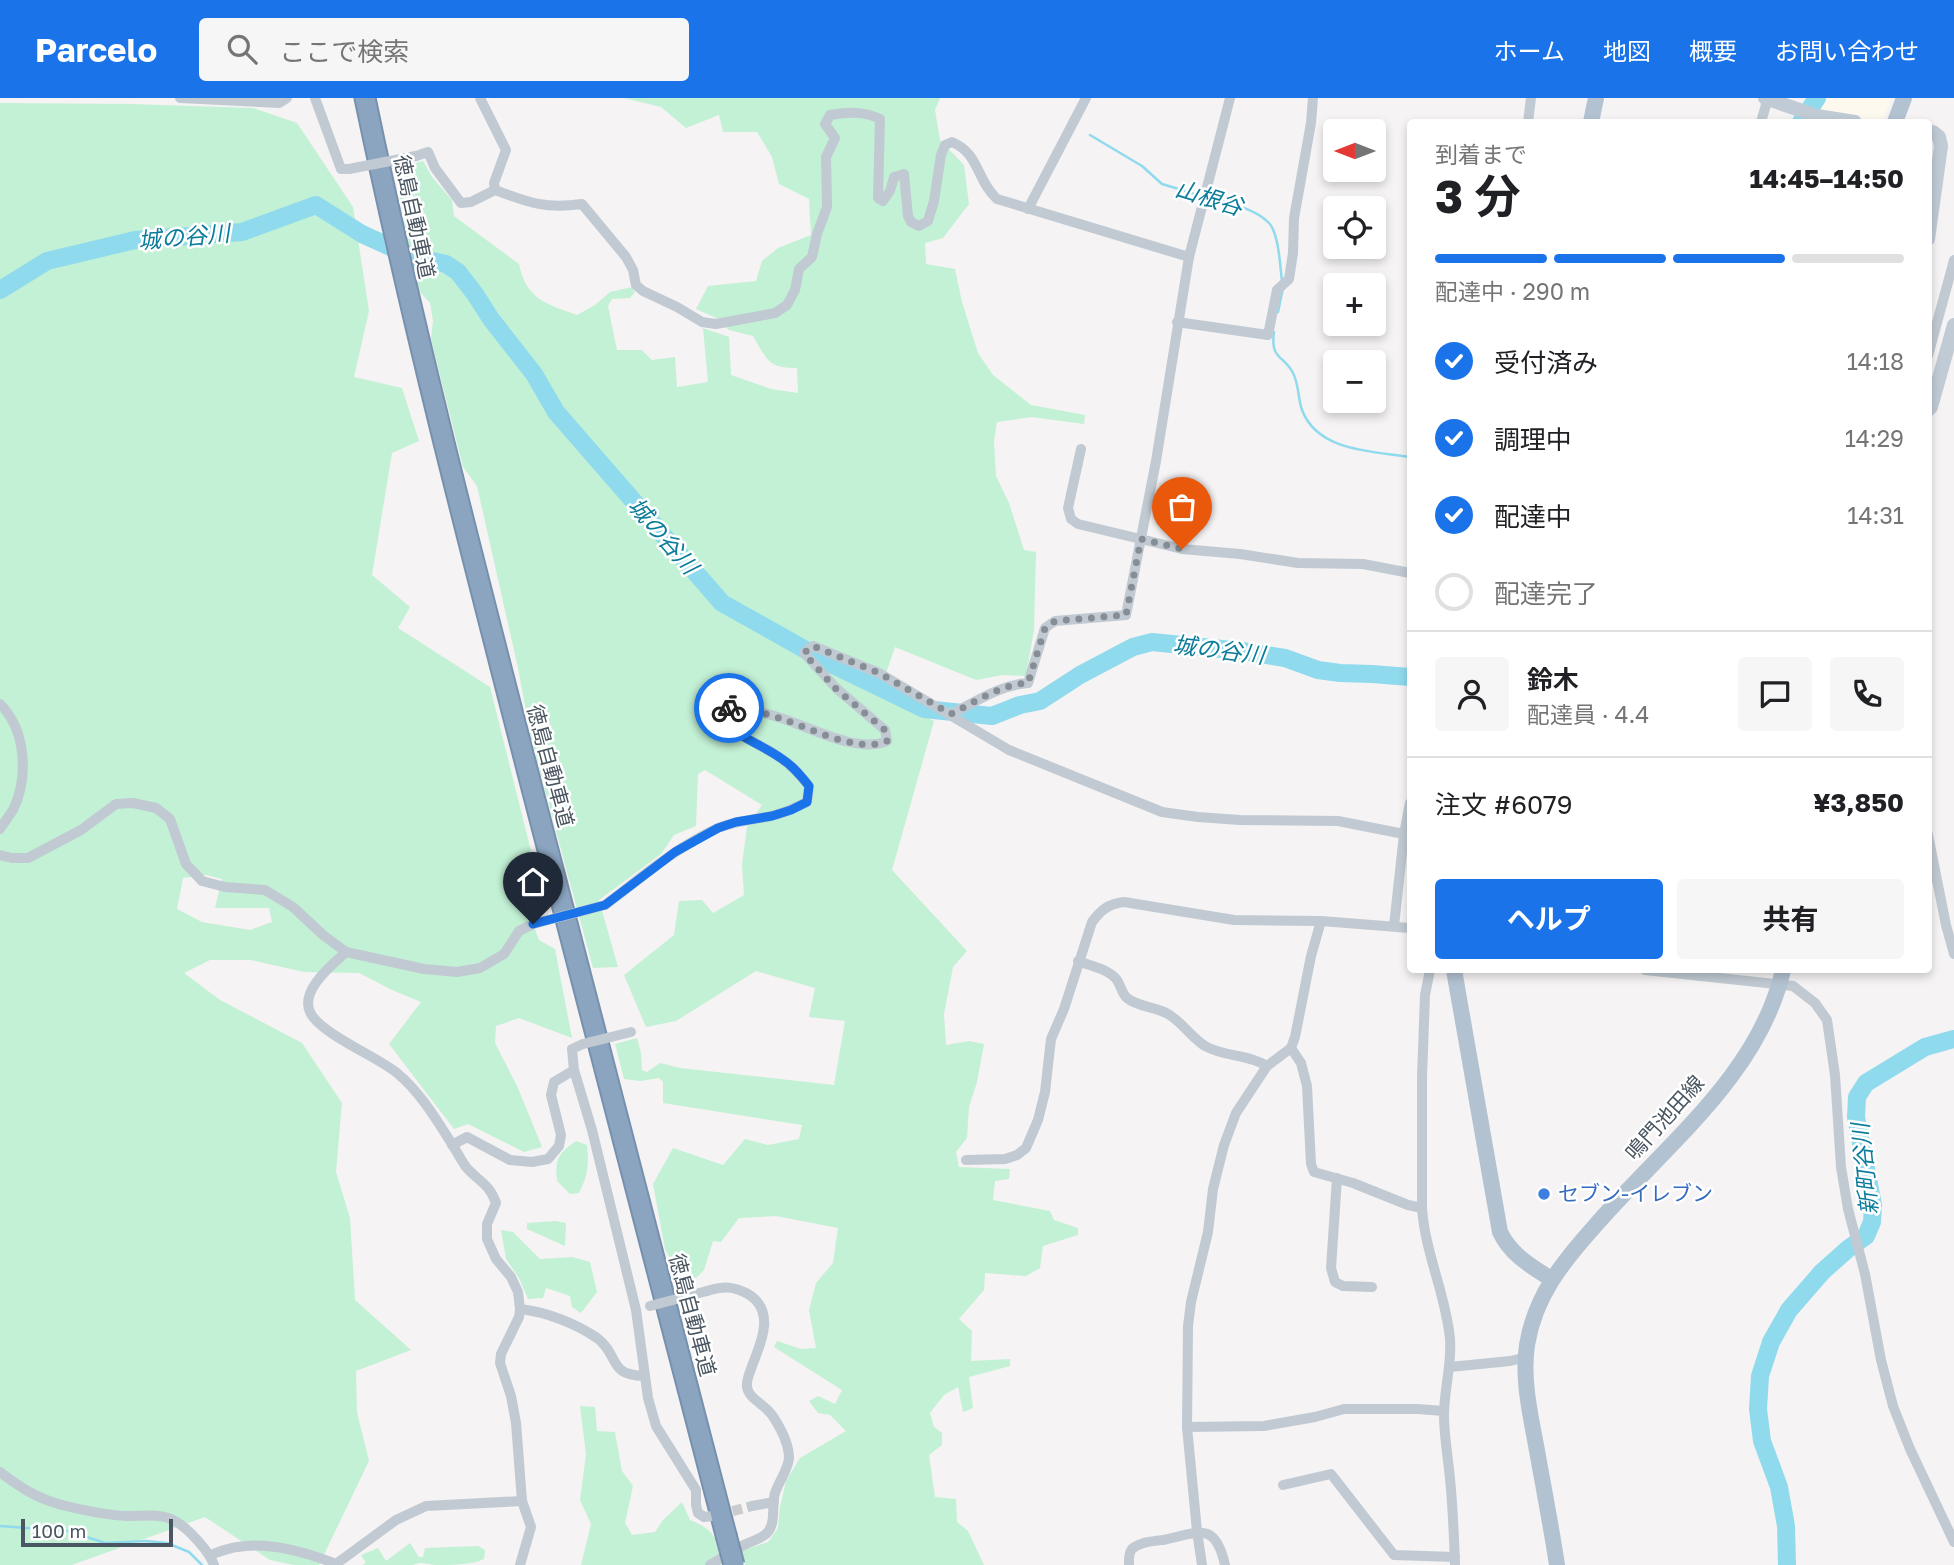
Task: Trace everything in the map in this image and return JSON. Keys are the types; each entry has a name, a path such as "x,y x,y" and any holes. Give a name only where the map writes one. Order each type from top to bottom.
{"highway":[{"name":"徳島自動車道","path":"365,98 429,384 734,1565"}],"main road":[{"path":"1592,119 1596,98"},
{"path":"1767,98 1816,116 1836,119"},
{"path":"1896,119 1904,98"},
{"path":"1932,132 1940,137 1941,146 1932,210"},
{"path":"1932,397 1954,325"},
{"path":"1455,973 1500,1232 1507,1246 1551,1279"},
{"name":"鳴門池田線","path":"1557,1565 1527,1392 1527,1345 1535,1313 1551,1279 1604,1215 1739,1067 1773,1002 1781,976"}],"street":[{"path":"180,98 279,103 287,98"},
{"path":"315,98 341,169 428,152 435,168 461,203 483,198 495,190"},
{"path":"480,98 506,150 494,183 495,190"},
{"path":"1028,209 1086,98"},
{"path":"951,714 995,690 1028,683 1045,628 1055,621 1126,615 1156,461 1189,257 1230,98"},
{"path":"1177,322 1268,335 1277,290 1289,279 1294,218 1313,98"},
{"path":"1528,119 1531,98"},
{"path":"1762,119 1767,98"},
{"path":"495,190 541,206 583,204 626,257 633,270 636,285 702,322 716,324 775,313 791,298 799,270 812,257 827,207 826,157 835,138 825,124 830,115 860,113 880,120 878,198 883,201 890,191 894,177 904,174 908,216 911,222 919,226 928,221 941,155 945,145 952,142 971,155 988,190 997,199 1189,257"},
{"path":"1932,341 1954,260"},
{"path":"1081,449 1068,508 1071,519 1077,524 1182,549 1298,562 1363,564 1407,572"},
{"path":"0,855 29,858 81,830 116,804 133,803 156,808 170,819 186,864 202,881 225,887 265,890 293,907 346,952 424,969 457,972 480,968 504,954 519,931 533,924 605,905 675,852 718,828 772,816 807,802 809,786 781,758 733,731 723,719 726,708 743,708 780,718 847,743 880,744 887,741 885,730 835,688 804,653 813,646 879,673 1009,750 1162,812 1240,820 1338,821 1404,835"},
{"path":"0,704 20,737 23,780 13,810 0,829"},
{"path":"1394,926 1407,819"},
{"path":"1932,855 1954,954"},
{"path":"966,1160 1005,1159 1026,1148 1043,1102 1051,1039 1064,1009 1092,922 1099,912 1110,904 1124,902 1234,920 1321,921 1407,928"},
{"path":"1202,1565 1187,1427 1188,1326 1191,1302 1208,1232 1213,1189 1224,1145 1236,1113 1267,1066 1291,1048 1296,1037 1311,956 1321,921"},
{"path":"346,952 316,983 308,999 310,1013 321,1025 395,1071 415,1089 467,1167 492,1190 496,1203 487,1224 486,1239 495,1259 511,1277 518,1292 520,1309 520,1317 500,1354 516,1423 522,1501 531,1527 520,1565"},
{"path":"1078,961 1112,973 1129,1000 1175,1018 1203,1045 1267,1066"},
{"path":"1283,1485 1331,1474 1394,1555 1455,1561 1444,1411 1450,1367 1450,1339 1423,1226 1422,1208 1422,1077 1425,995 1429,973"},
{"path":"1669,973 1710,978 1781,976 1815,1003 1827,1020 1835,1075 1841,1167 1881,1360 1893,1406 1910,1449 1954,1542"},
{"path":"631,1032 572,1049 574,1070 592,1130 636,1310 648,1398 656,1426 696,1490 698,1513 704,1517 712,1517"},
{"path":"1291,1048 1301,1063 1307,1086 1311,1164 1314,1172 1422,1208"},
{"path":"452,1144 467,1137 510,1160 532,1162 548,1159 559,1146 561,1135 551,1095 554,1082 574,1070"},
{"path":"1337,1178 1331,1268 1335,1282 1343,1286 1372,1287"},
{"path":"636,1310 723,1287 739,1289 755,1299 763,1311 765,1326 747,1381 748,1391 774,1416 786,1442 788,1465 774,1494 770,1529 765,1535 710,1565"},
{"path":"520,1309 538,1311 582,1329 599,1340 620,1371 631,1376 645,1376"},
{"path":"1450,1367 1527,1357"},
{"path":"1187,1427 1264,1426 1344,1409 1444,1411"},
{"path":"0,1472 28,1493 62,1505 124,1516 158,1516 175,1521 200,1543 212,1560 237,1547 261,1545 308,1553 336,1564 396,1520 426,1506 522,1501"},
{"path":"752,1506 774,1502"},
{"path":"1129,1565 1132,1550 1143,1543 1197,1531 1209,1535 1219,1543 1225,1565"}],"shaded area":[{"path":"1826,98 1891,98 1884,119 1819,113"}],"green space":[{"path":"624,98 940,98 935,110 940,140 964,165 969,204 943,238 925,243 926,264 955,269 978,353 993,375 1031,405 1085,415 1084,424 1031,417 997,422 994,441 996,476 1009,503 1024,550 1036,552 1034,630 1026,676 1003,675 976,680 895,647 880,691 934,721 892,870 967,951 953,967 944,1014 946,1045 969,1041 984,1044 969,1107 967,1138 956,1152 959,1167 1010,1169 1009,1179 995,1181 993,1200 1050,1211 1054,1220 1078,1228 1078,1235 1043,1246 1040,1268 1026,1276 985,1273 984,1290 959,1319 972,1331 971,1361 1010,1359 1010,1366 969,1377 973,1408 963,1412 958,1387 944,1395 930,1413 934,1427 942,1433 942,1445 929,1455 935,1497 956,1499 957,1522 968,1531 984,1565 745,1565 741,1551 768,1542 778,1528 786,1481 800,1458 846,1431 830,1415 818,1413 809,1401 818,1396 835,1404 842,1390 774,1347 777,1341 801,1349 816,1348 809,1310 816,1283 833,1263 838,1228 776,1216 739,1218 721,1242 713,1241 704,1270 696,1278 677,1272 665,1249 653,1184 673,1148 723,1165 745,1139 768,1145 799,1139 802,1125 663,1103 663,1082 659,1078 640,1081 624,1079 615,1044 637,1038 642,1070 647,1072 660,1063 680,1068 834,1085 845,1021 809,1017 815,988 756,971 676,1021 646,1027 624,975 674,935 679,901 702,900 713,913 744,895 742,864 747,827 762,805 705,770 698,774 696,826 674,835 661,854 599,900 618,967 593,968 531,738 477,486 463,467 431,339 433,321 430,303 420,292 409,250 395,169 423,161 432,177 452,200 454,216 519,264 522,276 532,293 547,303 577,315 610,292 632,287 635,292 630,298 612,299 608,306 617,350 642,350 652,360 675,357 677,387 708,382 703,328 729,337 731,375 771,389 798,393 797,368 774,364 765,356 753,336 729,330 716,318 696,309 708,286 756,281 762,261 778,248 811,235 809,199 779,184 772,157 757,132 723,132 719,115 686,128 661,107"},
{"path":"0,103 253,108 297,123 353,207 369,311 354,377 402,388 419,441 392,453 372,575 410,607 398,628 490,687 543,899 528,911 539,940 555,949 572,1038 519,1018 496,1026 495,1043 518,1088 542,1147 524,1152 468,1124 454,1129 389,1044 421,1002 359,973 304,972 251,960 210,960 184,973 220,1000 302,1043 342,1103 336,1172 350,1218 355,1300 411,1350 356,1371 357,1412 369,1461 319,1565 294,1565 270,1560 205,1517 72,1565 0,1565","holes":["206,875 222,879 215,908 269,908 272,922 250,930 202,922 177,909 183,878"]},
{"path":"576,1141 587,1145 587,1170 579,1193 570,1194 557,1181 556,1167 561,1154"},
{"path":"527,1223 566,1223 565,1246 527,1229"},
{"path":"501,1230 513,1232 540,1259 572,1257 590,1262 597,1292 581,1313 572,1307 570,1296 546,1288 543,1298 528,1299 519,1278 506,1259"},
{"path":"580,1406 595,1407 597,1431 615,1432 622,1471 633,1486 625,1523 632,1535 655,1532 682,1502 690,1520 711,1532 721,1565 581,1565 591,1524 580,1500 586,1454"},
{"path":"410,1543 419,1557 423,1557 425,1548 478,1546 485,1550 484,1559 454,1565 362,1565 366,1563 361,1555 378,1548 386,1561"}],"waterway":[{"name":"城の谷川","path":"1803,119 1817,98"},
{"name":"山根谷","path":"1090,135 1142,166 1162,184 1202,196"},
{"name":"山根谷","path":"1209,197 1249,210 1269,223 1277,242 1282,281"},
{"name":"城の谷川","path":"0,290 47,261 135,240 242,232 316,205 362,234 410,256 446,264 458,272 534,374 556,412 722,603 829,663 924,709 992,716 1020,705 1040,701 1080,675 1133,647 1152,642 1285,658 1318,670 1340,673 1407,677"},
{"name":"山根谷","path":"1278,312 1283,288"},
{"name":"山根谷","path":"1274,332 1276,353 1293,373 1302,410 1320,434 1348,447 1407,457"},
{"name":"新町谷川","path":"1787,1565 1786,1526 1779,1487 1762,1441 1758,1409 1760,1376 1771,1342 1789,1310 1822,1272 1866,1236 1872,1222 1873,1205 1856,1117 1857,1097 1866,1083 1925,1047 1954,1039"},
{"path":"0,1526 69,1531 105,1543 167,1543 189,1552 202,1565"}],"tunnel":[{"path":"718,1515 752,1506"}],"way so far":[{"path":"729,708 743,708 780,718 847,743 880,744 887,741 885,730 835,688 804,653 813,646 879,673 951,714 995,690 1028,683 1045,628 1055,621 1126,615 1141,539 1182,549"}],"place":[{"name":"セブン-イレブン","path":"1544,1194"}],"route":[{"path":"533,924 605,905 675,852 718,828 772,816 807,802 809,786 781,758 733,731 723,719 726,708 729,708"}]}
